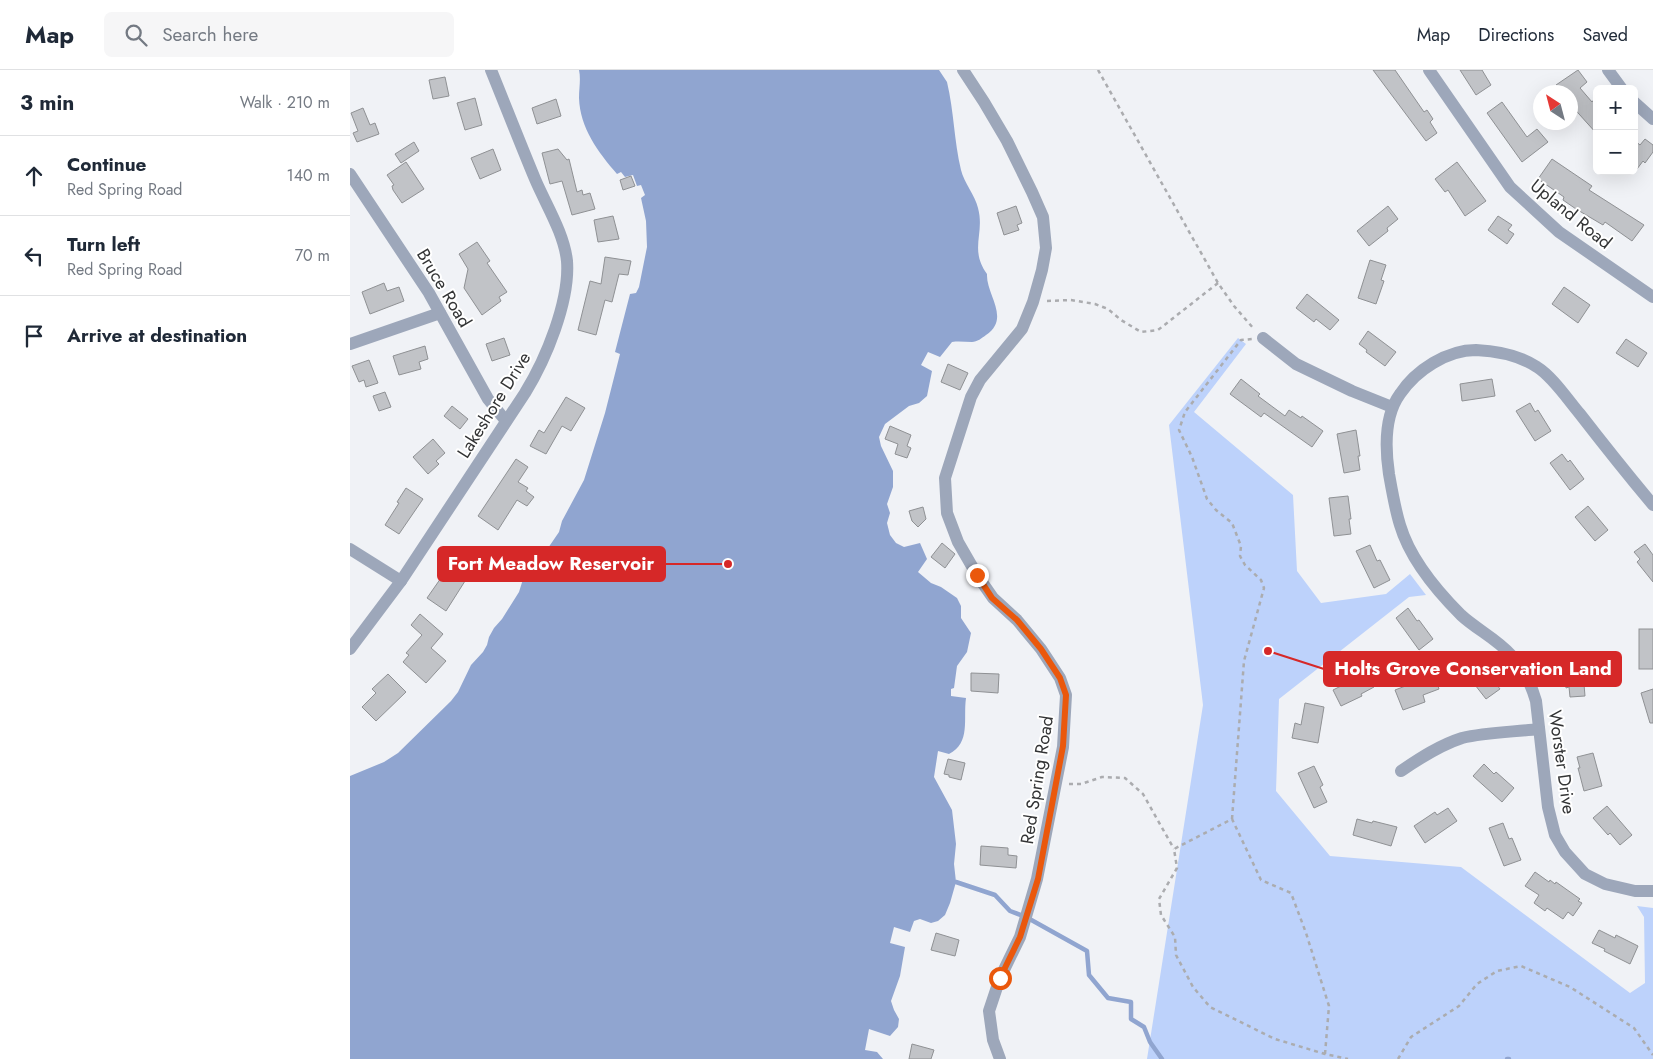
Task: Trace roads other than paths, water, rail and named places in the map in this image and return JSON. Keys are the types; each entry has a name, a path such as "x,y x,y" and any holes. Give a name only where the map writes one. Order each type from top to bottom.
{"street":[{"name":"Lakeshore Drive","path":"350,649 401,581 535,376 546,354 560,312 567,260 557,227 529,165 491,70"},
{"name":"Red Spring Road","path":"963,70 984,102 1032,192 1043,217 1046,248 1033,302 1022,329 980,380 971,397 945,478 947,513 958,542 992,598 1017,620 1041,649 1060,678 1066,695 1063,746 1038,879 1020,937 1000,978 990,1012 993,1040 1000,1059"},
{"name":"Upland Road","path":"1429,70 1510,187 1559,232 1653,297"},
{"path":"1608,70 1619,85"},
{"path":"1638,106 1653,119"},
{"name":"Bruce Road","path":"350,174 410,264 481,387 506,421"},
{"path":"350,344 440,313"},
{"path":"1264,338 1296,364 1352,391 1392,407"},
{"name":"Worster Drive","path":"1653,505 1561,392 1538,367 1516,356 1473,350 1453,354 1437,361 1417,375 1403,389 1392,407 1386,437 1388,467 1400,526 1412,551 1444,597 1463,616 1511,655 1524,672 1532,687 1536,701 1548,807 1555,835 1565,852 1585,874 1605,884 1634,891 1653,891"},
{"path":"350,548 401,581"},
{"path":"1401,771 1427,754 1463,738 1539,729"}],"waterway":[{"path":"956,882 995,895 1010,911 1026,917 1087,951 1089,975 1108,998 1131,1002 1131,1019 1144,1027 1150,1042 1162,1059"}],"place":[{"name":"Fort Meadow Reservoir","path":"728,564"},
{"name":"Holts Grove Conservation Land","path":"1268,651"}]}
